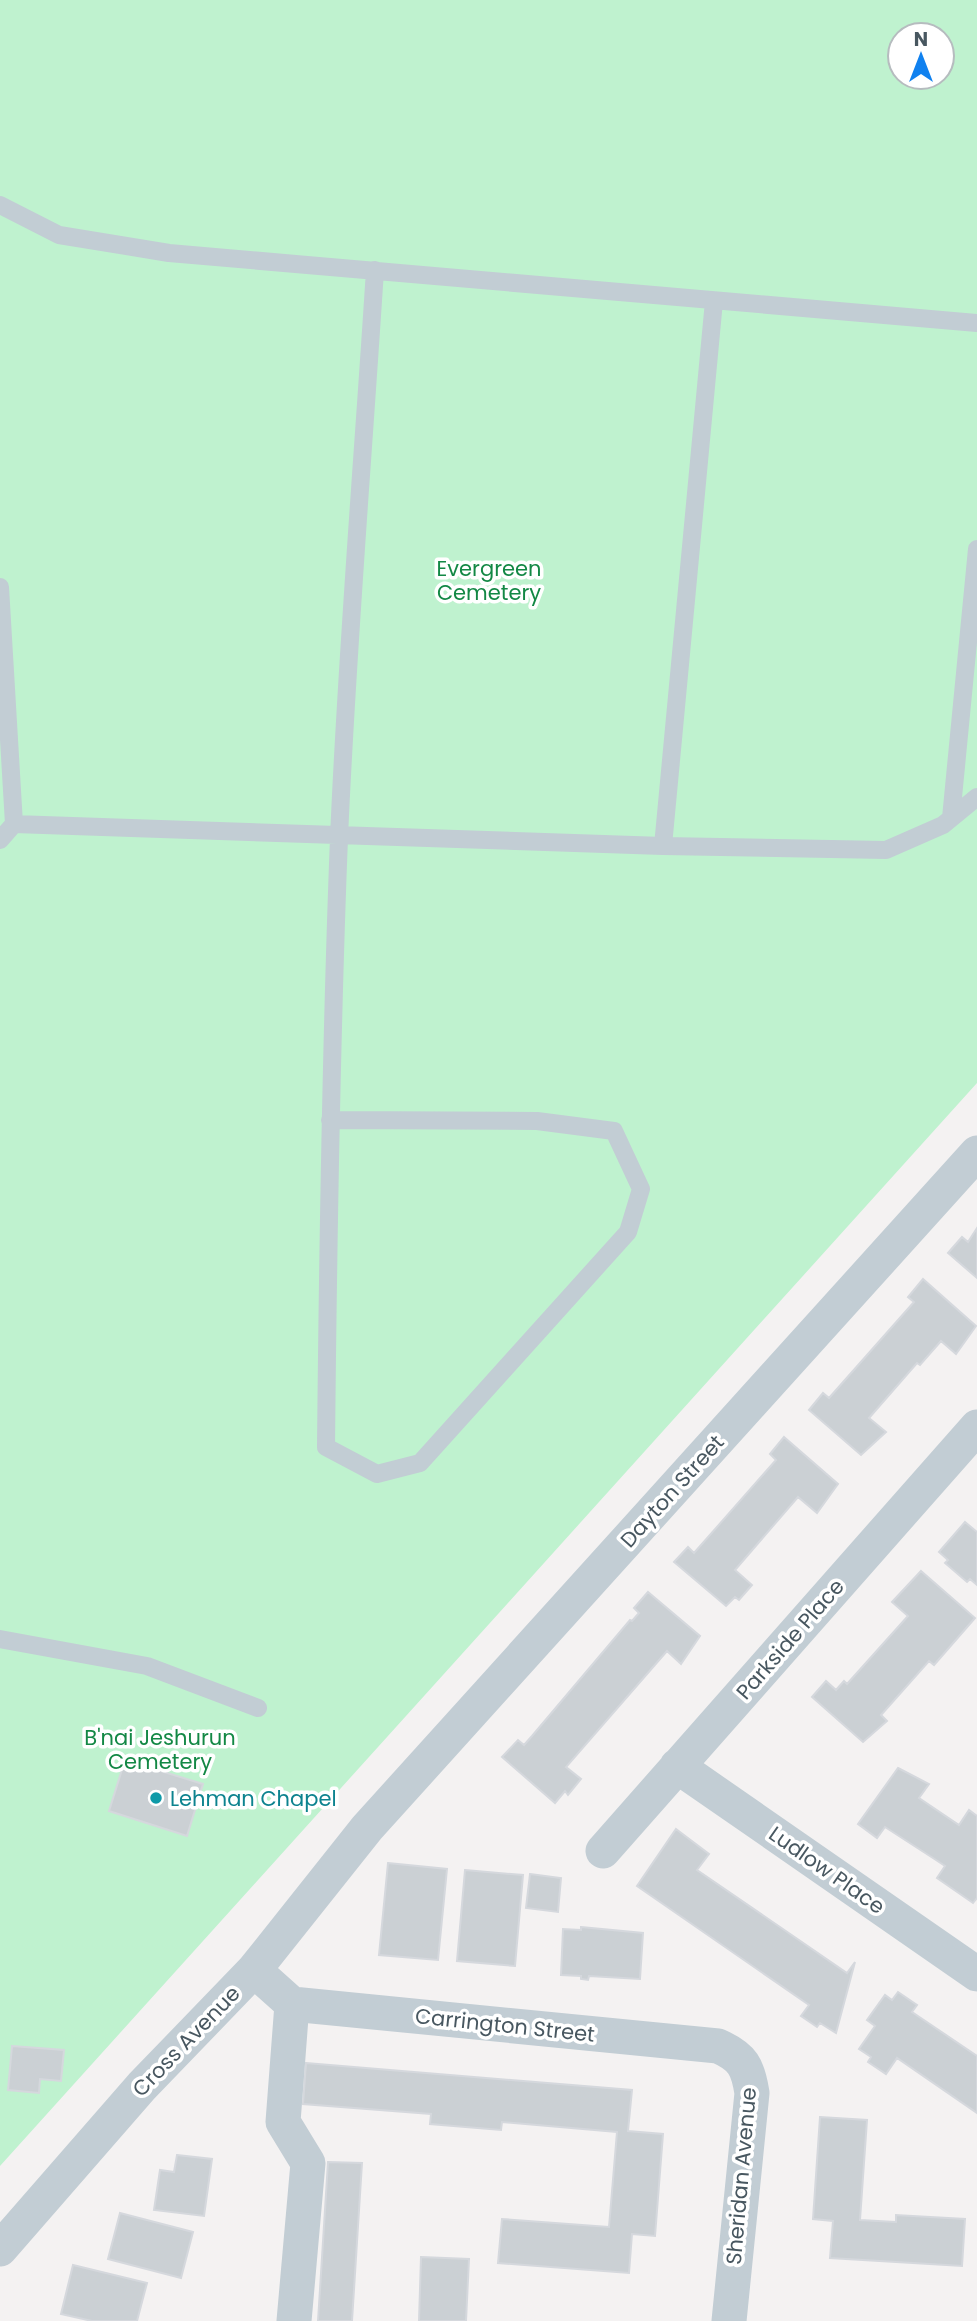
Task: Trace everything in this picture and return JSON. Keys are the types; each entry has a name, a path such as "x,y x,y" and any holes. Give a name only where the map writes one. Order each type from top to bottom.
{"street":[{"name":"Dayton Street","path":"367,1828 977,1153"},
{"name":"Parkside Place","path":"603,1851 977,1427"},
{"name":"Ludlow Place","path":"677,1766 977,1974"},
{"name":"Cross Avenue","path":"0,2249 142,2086 254,1970 367,1828"},
{"path":"254,1970 292,2004 284,2122 308,2163 295,2321"},
{"name":"Carrington Street","path":"292,2004 718,2046"},
{"name":"Sheridan Avenue","path":"718,2046 736,2054 748,2068 752,2093 729,2321"}],"lane":[{"path":"0,205 59,235 169,253 977,323"},
{"path":"330,1120 537,1121 614,1131 641,1189 628,1232 420,1463 377,1474 326,1447 330,1120 340,835 375,270"},
{"path":"663,846 714,301"},
{"path":"951,818 977,549"},
{"path":"0,587 3,681 14,824 0,840"},
{"path":"14,824 663,846 886,850 943,825 977,797"},
{"path":"0,1639 147,1666 258,1708"}],"green space":[{"name":"Evergreen Cemetery","path":"0,0 977,0 977,1083 0,2166"}],"building":[{"path":"977,1228 977,1278 948,1253 962,1237 968,1242"},
{"path":"923,1279 976,1326 956,1354 941,1341 920,1365 917,1363 869,1418 886,1432 861,1455 809,1410 823,1393 829,1398 914,1302 908,1297"},
{"path":"784,1437 838,1484 817,1513 798,1497 735,1570 752,1585 739,1600 735,1597 726,1606 674,1562 688,1547 694,1553 776,1460 770,1454"},
{"path":"965,1522 977,1532 977,1585 970,1579 967,1582 945,1563 948,1560 939,1552"},
{"path":"921,1571 975,1618 934,1665 929,1661 881,1715 887,1721 863,1742 812,1697 826,1681 836,1690 844,1681 847,1684 908,1616 892,1602"},
{"path":"648,1592 700,1636 681,1664 667,1651 566,1767 581,1779 568,1795 565,1791 555,1803 502,1757 518,1740 524,1745 532,1736 630,1620 639,1613 634,1608"},
{"name":"Lehman Chapel","path":"125,1760 203,1784 187,1836 109,1811"},
{"path":"898,1768 929,1784 919,1798 959,1825 969,1810 977,1816 977,1898 973,1903 937,1878 945,1866 885,1827 877,1838 858,1824"},
{"path":"676,1829 709,1854 697,1870 847,1973 855,1962 836,2033 820,2023 817,2027 801,2016 809,2005 637,1886"},
{"path":"388,1863 447,1869 438,1960 379,1955"},
{"path":"465,1870 523,1875 515,1966 457,1961"},
{"path":"530,1874 561,1878 558,1912 526,1908"},
{"path":"581,1927 643,1933 640,1979 589,1976 588,1980 581,1979 581,1976 561,1975 563,1929 581,1930"},
{"path":"898,1992 917,2005 912,2012 977,2056 977,2113 897,2058 886,2074 868,2062 871,2057 859,2049 875,2026 867,2020 885,1995 892,2000"},
{"path":"12,2046 64,2050 61,2081 40,2079 39,2093 8,2090"},
{"path":"306,2063 632,2090 628,2131 663,2134 655,2236 632,2234 629,2273 498,2263 502,2219 609,2227 617,2132 502,2122 501,2130 430,2124 431,2114 303,2104"},
{"path":"820,2117 867,2120 860,2220 896,2222 896,2215 965,2219 962,2266 830,2258 833,2221 813,2219"},
{"path":"177,2155 212,2159 204,2216 154,2210 160,2170 174,2172"},
{"path":"328,2162 362,2163 352,2321 318,2321"},
{"path":"120,2213 193,2232 181,2278 108,2259"},
{"path":"421,2257 469,2259 466,2321 419,2321"},
{"path":"73,2265 147,2283 137,2321 92,2321 61,2314"}],"place":[{"name":"Lehman Chapel","path":"156,1798"}],"park label":[{"name":"B'nai Jeshurun Cemetery","path":"160,1749"}]}
